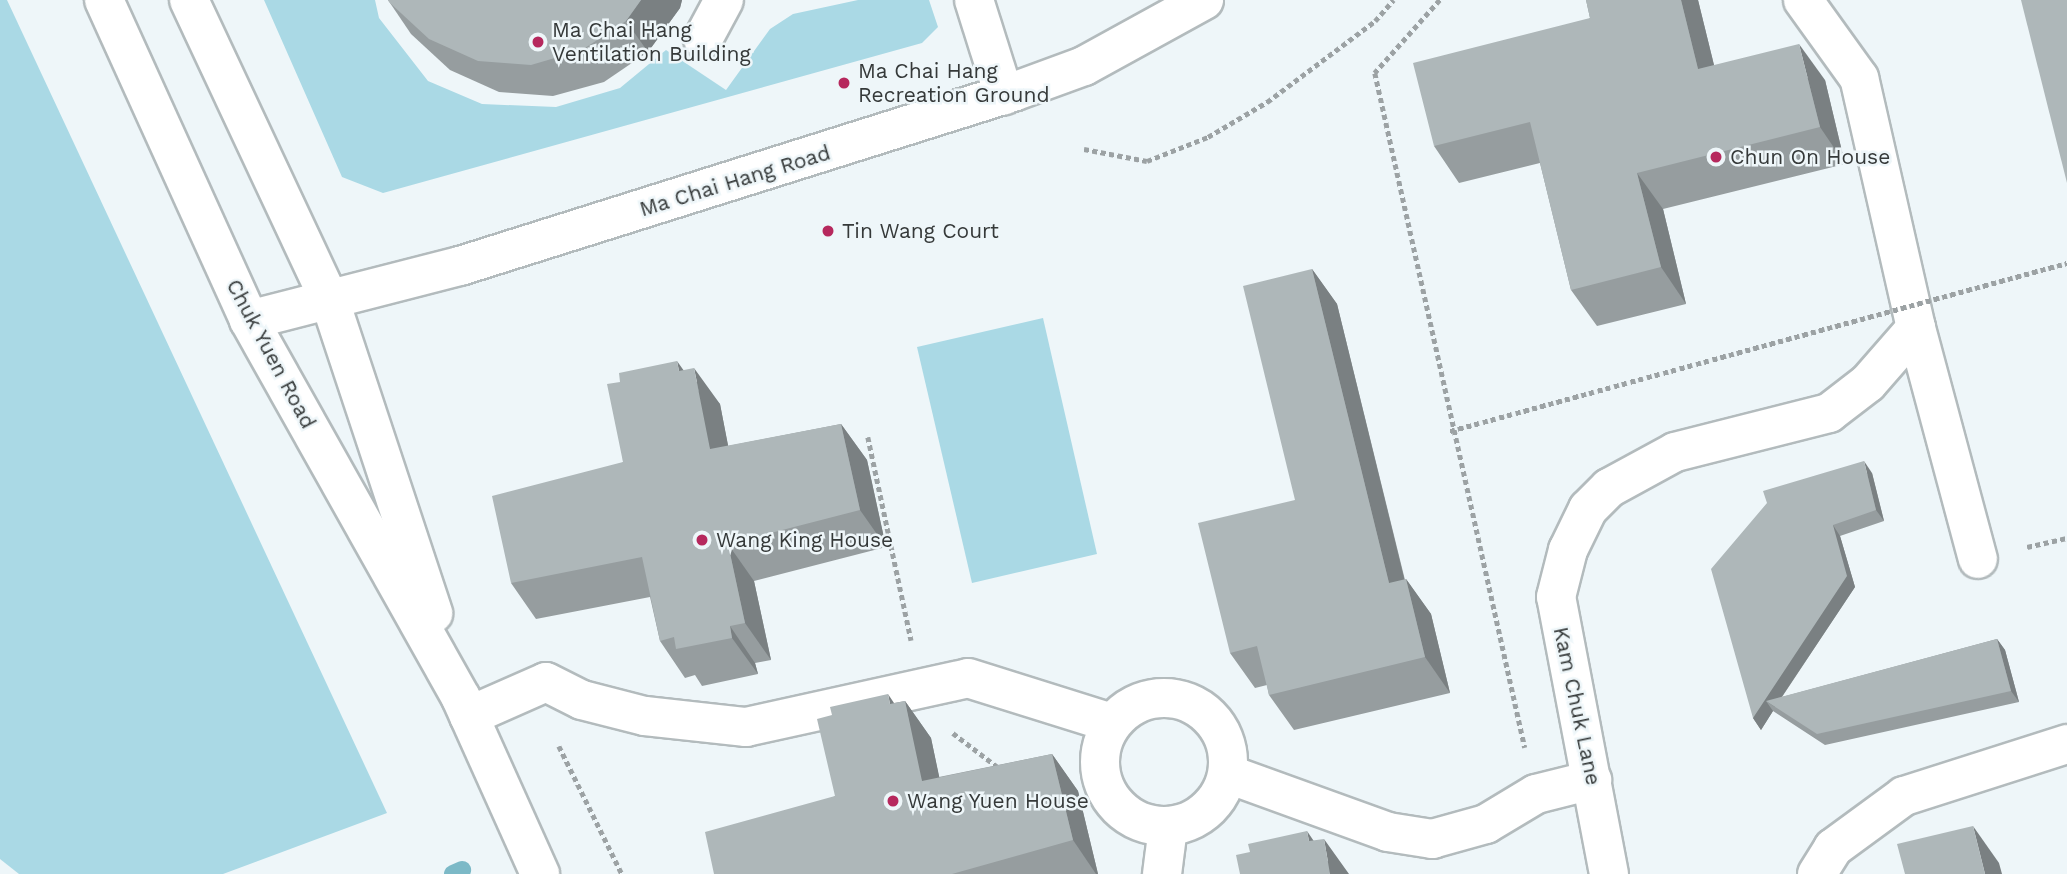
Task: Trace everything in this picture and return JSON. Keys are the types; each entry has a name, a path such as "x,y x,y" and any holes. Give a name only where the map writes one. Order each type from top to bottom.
{"main road":[{"name":"Chuk Yuen Road","path":"104,0 249,320 465,707 540,874"},
{"name":"Chuk Yuen Road","path":"189,0 330,301 465,707"},
{"path":"703,39 724,0"},
{"path":"974,0 1004,95"},
{"name":"Ma Chai Hang Road","path":"249,320 330,301 763,174 1004,95 1084,66 1204,0"},
{"path":"1803,0 1859,78 1916,328 1978,559"},
{"name":"Kam Chuk Lane","path":"1609,874 1592,780 1566,676 1556,597 1567,550 1588,509 1609,488 1675,452 1829,413 1868,383 1916,328"},
{"path":"465,707 546,682 582,700 645,716 746,727 968,678 1112,723"},
{"path":"1147,699 1190,702 1222,732 1228,774 1207,811 1168,827 1128,816 1103,783 1101,752 1112,723 1147,699"},
{"path":"1817,874 1833,849 1904,796 2067,744"},
{"path":"1228,774 1388,832 1432,839 1486,824 1536,794 1592,780"},
{"path":"1162,874 1168,827"}],"path":[{"path":"1084,149 1147,161 1208,138 1267,102 1375,21 1393,0"},
{"path":"1440,0 1376,73 1450,431 1536,794"},
{"path":"1450,431 2067,264"},
{"path":"868,438 921,688 934,720 1007,774"},
{"path":"533,687 622,874"}],"shaded area":[{"path":"0,0 7,0 387,813 223,874 19,874 0,859"},
{"path":"264,0 375,0 379,18 428,81 482,104 556,107 620,88 666,50 726,90 770,29 793,14 858,0 929,0 938,27 922,43 383,193 342,177"},
{"path":"1043,318 1097,554 972,583 917,347"}],"building":[{"path":"388,0 641,0 626,21 582,50 531,65 478,61 429,39"},
{"name":"Chun On House","path":"1586,0 1681,0 1698,69 1799,44 1820,127 1637,173 1661,267 1571,290 1530,122 1434,146 1413,63 1590,18"},
{"path":"2021,0 2067,0 2067,183"},
{"path":"1312,269 1389,583 1406,579 1425,657 1269,695 1257,646 1230,653 1198,523 1295,500 1243,286"},
{"path":"677,361 679,371 694,368 710,449 841,424 860,510 728,544 745,623 730,626 732,638 676,649 674,637 660,641 642,557 511,583 492,496 623,462 607,384 620,382 619,373"},
{"path":"1864,461 1876,510 1833,525 1847,576 1753,718 1711,569 1767,503 1763,491"},
{"path":"1997,639 2011,691 1817,734 1766,701"},
{"path":"888,694 890,704 905,701 922,781 1052,754 1073,840 952,874 714,874 705,832 835,796 817,719 832,715 830,707"},
{"path":"1973,826 1985,874 1905,874 1897,844"},
{"path":"1307,831 1309,841 1324,839 1330,874 1240,874 1236,855 1250,852 1248,844"}],"waterway":[{"path":"453,874 462,870"}],"place":[{"name":"Ma Chai Hang Ventilation Building","path":"538,42"},
{"name":"Ma Chai Hang Recreation Ground","path":"844,83"},
{"name":"Chun On House","path":"1716,157"},
{"name":"Tin Wang Court","path":"828,231"},
{"name":"Wang King House","path":"702,540"},
{"name":"Wang Yuen House","path":"893,801"}]}
